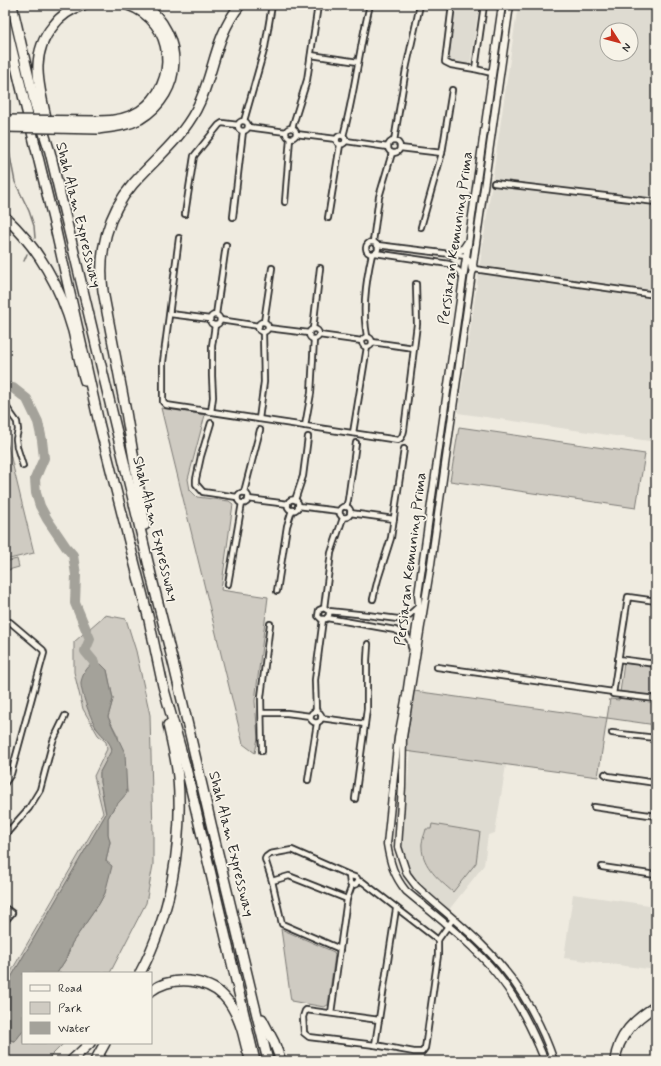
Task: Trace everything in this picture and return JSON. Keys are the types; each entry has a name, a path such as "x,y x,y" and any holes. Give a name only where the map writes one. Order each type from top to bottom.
{"highway":[{"name":"Shah Alam Expressway","path":"12,5 36,108 50,152 268,1061"},
{"path":"50,152 50,133 38,78 39,51 47,34 61,17 83,5"},
{"path":"5,120 98,125 124,118 140,111 156,96 165,74 167,55 161,33 149,17 128,5"},
{"path":"5,127 126,124 139,119 149,112 167,90 171,81 174,65 173,50 167,30 160,18 144,5"},
{"path":"153,583 152,558 103,291 101,276 102,255 106,233 123,197 133,184 177,139 194,115 204,92 216,48 224,30 240,5"},
{"name":"Shah Alam Expressway","path":"5,21 57,234 99,423 150,620 163,686 191,791 256,1061"},
{"path":"5,217 29,242 51,276 60,295 73,332 80,366 99,423"},
{"path":"141,972 161,923 170,890 175,861 178,811 178,776 166,719 163,686"},
{"path":"152,990 165,984 184,980 198,982 212,987 222,994 229,1001 234,1010 242,1030 247,1053 252,1061"},
{"path":"615,1061 616,1053 621,1040 627,1030 644,1013 656,1006"},
{"path":"256,1008 274,1042 281,1061"},
{"path":"74,1058 89,1044"},
{"path":"96,1060 104,1044"}],"street":[{"path":"185,214 194,156 219,125 222,123 238,125 244,121 266,48 272,5"},
{"path":"286,132 289,128 292,128 307,80 318,5"},
{"path":"346,141 343,136 350,110 364,28 370,5"},
{"path":"388,147 390,143 394,141 406,69 420,5"},
{"path":"452,5 445,62 451,65 492,73"},
{"path":"475,69 484,5"},
{"name":"Persiaran Kemuning Prima","path":"502,5 419,587 419,606 398,737 387,844 389,860 394,872 406,891 480,955 496,973 518,1004 533,1030 545,1061"},
{"name":"Persiaran Kemuning Prima","path":"510,5 431,564 403,737 398,840 402,861 407,874 416,886 483,945 516,984 536,1018 554,1061"},
{"path":"310,55 358,62"},
{"path":"421,227 442,153 452,90"},
{"path":"244,121 247,123 248,127"},
{"path":"238,125 240,130 243,131"},
{"path":"233,217 243,131 248,127 286,132"},
{"path":"292,128 295,129 296,134"},
{"path":"285,202 290,138 287,136 286,132"},
{"path":"290,138 296,134 336,139 339,136 343,136"},
{"path":"328,218 340,145 337,143 336,139"},
{"path":"340,145 344,144 346,141 388,147"},
{"path":"394,141 398,143 400,148"},
{"path":"388,147 389,151 392,153"},
{"path":"400,148 442,153"},
{"path":"392,153 397,152 400,148"},
{"path":"372,342 371,338 367,336 365,326 368,271 373,254 378,250 375,244 379,197 392,153"},
{"path":"494,183 656,202"},
{"path":"451,254 466,246 469,237"},
{"path":"178,238 163,362 164,404 398,440 402,438 417,324 416,284"},
{"path":"216,315 226,244"},
{"path":"462,288 462,274 449,264 373,254 367,251 366,248 368,244 375,244 466,256 473,271 656,295"},
{"path":"259,326 261,322 264,322 272,268"},
{"path":"305,426 312,393 314,339 310,337 320,268"},
{"path":"170,314 210,319 216,315"},
{"path":"216,315 219,316 220,320"},
{"path":"210,319 214,325 212,369 213,397 211,412"},
{"path":"214,325 218,324 220,320"},
{"path":"220,320 259,326"},
{"path":"264,322 267,323 268,328"},
{"path":"259,326 259,329 263,332 264,382 259,419"},
{"path":"263,332 268,328 317,331 319,335 362,341"},
{"path":"314,339 319,335"},
{"path":"362,341 367,336"},
{"path":"362,341 364,346 367,347"},
{"path":"372,342 414,348"},
{"path":"353,433 367,347 370,346 372,342"},
{"path":"5,405 17,422 17,447 23,466"},
{"path":"211,423 201,456 196,484 203,492 237,497 242,503"},
{"path":"244,492 260,430"},
{"path":"295,500 303,476 308,437"},
{"path":"346,507 356,443"},
{"path":"373,599 391,538 404,449"},
{"path":"237,497 239,494 244,492"},
{"path":"244,492 248,495 248,499"},
{"path":"242,503 246,503 248,499"},
{"path":"248,499 288,504"},
{"path":"288,504 290,500 295,500"},
{"path":"295,500 298,502 298,506"},
{"path":"228,584 242,503"},
{"path":"288,504 288,507 292,510"},
{"path":"292,510 296,510 298,506"},
{"path":"298,506 339,511 343,507 346,507"},
{"path":"346,507 350,510 350,513"},
{"path":"277,591 287,526 292,510"},
{"path":"339,511 340,516 343,518"},
{"path":"350,513 394,519"},
{"path":"350,513 348,516 343,518 332,553 326,610 329,615 325,619 315,680 316,711 322,718 365,724"},
{"path":"613,692 628,597 656,602"},
{"path":"412,655 410,642 406,635 395,630 319,618 318,614 320,609 398,619 407,617 419,606"},
{"path":"380,627 381,617"},
{"path":"5,783 11,774 44,653 43,650 8,622"},
{"path":"262,752 263,680 270,624"},
{"path":"355,799 367,709 368,644"},
{"path":"618,659 656,664"},
{"path":"437,667 613,692 613,694 656,699"},
{"path":"310,716 316,711"},
{"path":"262,713 286,713 310,716"},
{"path":"5,835 29,808 40,790 53,741 65,716"},
{"path":"310,716 312,721 317,723"},
{"path":"308,780 317,723 322,718"},
{"path":"612,732 656,738"},
{"path":"605,774 608,776 656,783"},
{"path":"395,777 402,778"},
{"path":"594,806 656,816"},
{"path":"340,949 282,925 266,857 270,854 292,850 356,876 358,882"},
{"path":"602,867 656,875"},
{"path":"349,874 349,882 352,885"},
{"path":"272,881 290,876 347,900"},
{"path":"331,1012 347,900 352,885 358,882 363,882 438,940"},
{"path":"5,908 12,913 5,921"},
{"path":"375,1045 396,909"},
{"path":"379,1020 331,1012 304,1011 303,1029 306,1036 315,1038 420,1052 426,1048 438,955 438,940 453,919"}],"shaded area":[{"path":"454,5 479,5 470,66 449,63 447,61"},
{"path":"518,5 656,5 656,442 458,413"},
{"path":"411,752 506,765 495,833 488,835 484,865 448,911 425,891 412,875 404,855 401,837"},
{"path":"573,894 656,906 656,970 564,958"}],"green space":[{"path":"161,408 205,415 188,479 190,490 197,497 229,501 233,504 221,590 268,597 255,701 258,738 255,753 243,744"},
{"path":"459,427 645,454 636,508 450,481"},
{"path":"5,433 34,553 5,560"},
{"path":"17,559 19,567 5,571 5,562"},
{"path":"105,615 126,619 136,651 150,715 153,865 146,903 111,972 58,972 66,959 72,943 105,893 106,861 110,842 108,834 108,818 113,809 127,792 118,736 108,717 113,699 107,670 97,660 97,729 110,742 112,750 100,772 100,782 106,814 5,988 5,982 103,813 94,776 107,749 106,742 98,735 83,709 74,672 74,642"},
{"path":"624,663 656,667 656,725 607,718 610,699 619,700"},
{"path":"414,691 607,718 598,777 405,751"},
{"path":"432,824 480,832 476,863 453,892 428,867 423,854 422,843 426,829 431,829"},
{"path":"281,929 334,952 335,955 328,1005 324,1007 291,1001"},
{"path":"22,1032 22,1044 63,1044 46,1061 5,1061 5,1039 15,1041"}],"water":[{"path":"97,660 107,670 113,699 108,717 125,753 127,793 113,809 108,818 108,834 110,842 106,861 112,866 105,893 72,943 66,959 58,972 22,972 22,1032 15,1041 5,1039 5,988 106,814 100,782 100,772 112,749 108,741 99,732 95,725 82,692 82,678 91,664"}],"waterway":[{"path":"5,131 15,182 29,211 34,226 35,238"},
{"path":"24,261 27,254"},
{"path":"5,386 13,388 27,399 38,422 44,458 35,479 36,493 40,506 47,519 73,555 76,575 75,603 90,639 85,651 94,662 96,675"},
{"path":"104,1053 109,1061"}]}
